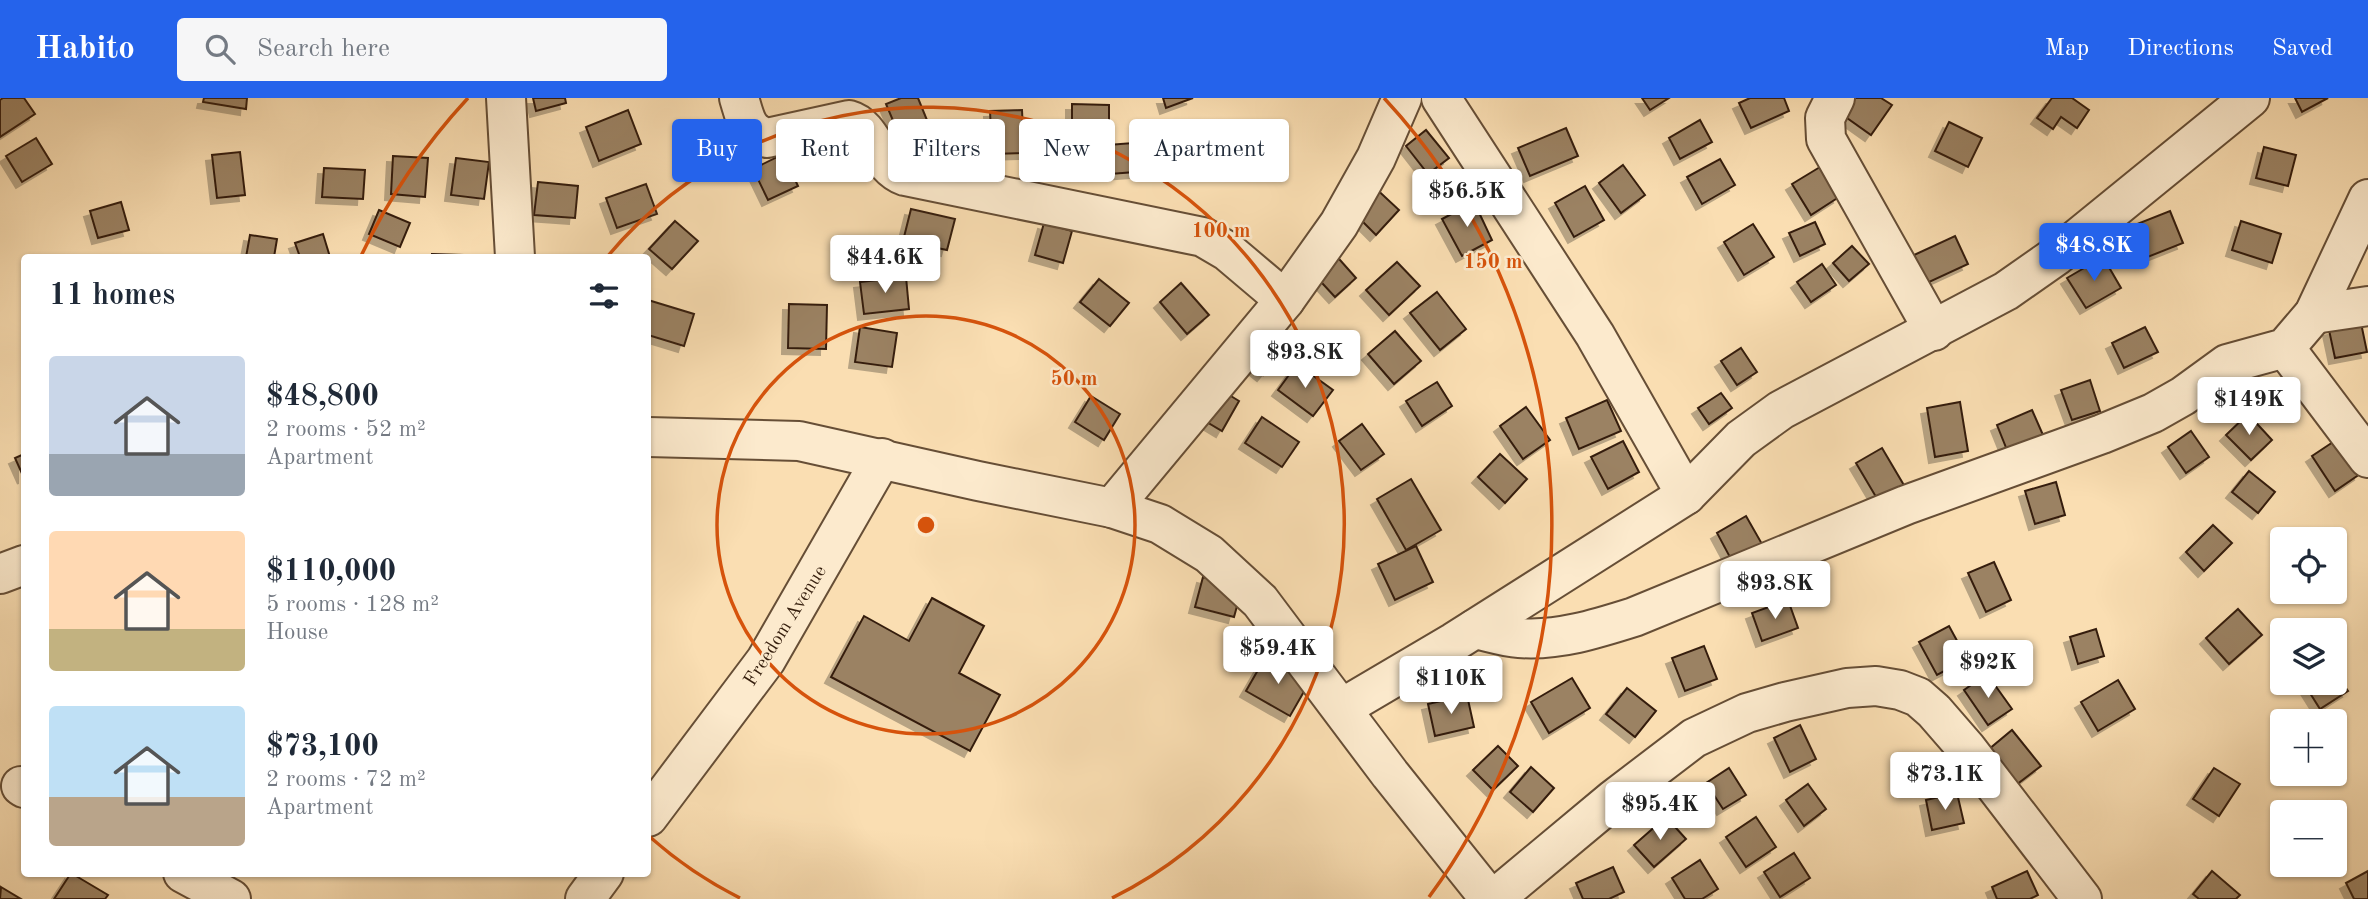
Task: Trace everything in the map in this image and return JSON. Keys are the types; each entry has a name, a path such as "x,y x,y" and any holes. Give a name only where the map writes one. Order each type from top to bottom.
{"street":[{"path":"506,98 515,254"},
{"path":"739,98 746,120 755,135 767,138 849,120 858,123 887,165 905,176 1203,237 1227,251 1285,300"},
{"path":"1112,508 1285,300 1339,224 1376,158 1402,98"},
{"path":"1441,98 1595,335 1686,495"},
{"path":"1835,98 1825,118 1826,139 1934,331"},
{"path":"1342,708 1475,629 1686,495 1741,439 1781,410 2006,291 2056,256 2250,98"},
{"path":"1475,629 1517,638 1543,638 1594,629 1634,617 1906,505 2102,434 2152,413 2227,364 2285,348 2314,314 2368,198"},
{"path":"2314,314 2368,306"},
{"path":"2285,348 2368,458"},
{"path":"651,437 799,441 1112,508 1160,524 1209,554 1269,612 1391,774 1492,899 1624,790 1694,738 1747,713 1847,688 1876,685 1918,697 1934,711 1967,749 2082,899"},
{"name":"Freedom Avenue","path":"651,813 766,660 882,458"},
{"path":"0,574 21,566"},
{"path":"190,877 231,899"},
{"path":"585,899 601,877"}],"building":[{"path":"24,98 35,114 0,137 0,100"},
{"path":"204,98 247,98 246,109 203,102"},
{"path":"533,98 565,98 566,103 536,111"},
{"path":"901,98 918,98 927,119 892,119 886,104"},
{"path":"1163,98 1193,98 1166,108"},
{"path":"1642,98 1669,98 1650,110"},
{"path":"1750,98 1784,98 1789,111 1751,128 1739,103"},
{"path":"1840,98 1881,98 1892,105 1871,135 1833,108"},
{"path":"2052,98 2072,98 2089,110 2077,128 2061,117 2053,129 2037,118"},
{"path":"2295,98 2328,98 2302,112"},
{"path":"1072,104 1109,105 1109,119 1072,119"},
{"path":"628,110 641,144 599,161 586,127"},
{"path":"1022,110 1022,119 1019,119 1019,153 1005,154 1005,119 990,119 990,111"},
{"path":"1700,120 1712,142 1680,159 1669,138"},
{"path":"1949,122 1982,138 1968,167 1935,151"},
{"path":"1566,128 1578,156 1530,176 1518,148"},
{"path":"1426,130 1449,158 1428,174 1406,146"},
{"path":"36,138 52,164 22,182 6,156"},
{"path":"1129,143 1129,172 1115,174 1115,144"},
{"path":"2264,147 2296,155 2288,186 2256,178"},
{"path":"240,152 245,195 217,198 212,155"},
{"path":"393,156 428,158 425,197 391,194"},
{"path":"456,158 489,162 484,199 451,195"},
{"path":"776,158 776,182 796,182 798,186 768,200 759,182 762,182 762,164"},
{"path":"1720,159 1735,185 1702,204 1687,177"},
{"path":"1623,165 1645,195 1621,213 1599,183"},
{"path":"1820,167 1839,197 1811,215 1792,184"},
{"path":"324,168 365,170 363,199 322,197"},
{"path":"538,182 578,186 575,218 534,215"},
{"path":"646,184 657,214 617,228 606,198"},
{"path":"1371,184 1399,210 1376,235 1349,208"},
{"path":"1585,186 1604,220 1574,237 1555,203"},
{"path":"121,202 129,230 98,238 90,211"},
{"path":"1474,202 1492,240 1462,256 1442,219"},
{"path":"911,209 955,219 947,250 903,241"},
{"path":"379,210 410,223 400,247 369,234"},
{"path":"2170,211 2183,243 2145,258 2132,226"},
{"path":"675,221 698,241 672,269 649,249"},
{"path":"2241,221 2281,234 2272,263 2232,250"},
{"path":"1815,222 1825,244 1800,256 1789,233"},
{"path":"1044,223 1072,231 1063,263 1035,255"},
{"path":"1753,224 1774,257 1744,275 1724,242"},
{"path":"323,234 329,254 299,254 295,243"},
{"path":"250,235 277,239 274,254 247,254"},
{"path":"1955,236 1968,264 1927,283 1914,255"},
{"path":"1852,246 1869,264 1849,281 1833,263"},
{"path":"1332,251 1356,278 1335,297 1310,270"},
{"path":"2103,257 2121,288 2086,308 2067,278"},
{"path":"1397,262 1420,286 1389,315 1366,290"},
{"path":"1822,264 1836,285 1811,302 1797,282"},
{"path":"906,277 909,309 864,314 860,282"},
{"path":"1099,279 1129,303 1110,326 1080,302"},
{"path":"1181,283 1209,315 1187,334 1160,302"},
{"path":"1437,292 1466,329 1440,350 1410,313"},
{"path":"651,301 694,314 684,346 651,336"},
{"path":"789,304 827,305 826,349 788,348"},
{"path":"2361,323 2367,352 2335,358 2329,330"},
{"path":"860,327 897,333 892,367 855,362"},
{"path":"2145,327 2158,352 2124,368 2112,343"},
{"path":"1267,328 1288,345 1263,375 1242,358"},
{"path":"1395,331 1421,361 1394,384 1368,354"},
{"path":"1741,348 1757,372 1737,385 1721,361"},
{"path":"1297,364 1333,390 1313,416 1278,390"},
{"path":"2090,380 2100,411 2072,420 2061,390"},
{"path":"1437,382 1452,406 1422,426 1406,401"},
{"path":"1213,385 1239,401 1222,431 1195,415"},
{"path":"1721,393 1732,408 1709,424 1698,408"},
{"path":"1091,396 1120,414 1104,440 1075,422"},
{"path":"1607,400 1621,431 1579,449 1566,418"},
{"path":"1960,402 1968,451 1935,457 1927,408"},
{"path":"1526,407 1550,440 1523,459 1500,426"},
{"path":"2032,410 2043,435 2007,450 1997,425"},
{"path":"2248,414 2272,440 2251,460 2226,435"},
{"path":"1262,417 1299,442 1282,467 1245,443"},
{"path":"1362,424 1384,454 1361,470 1339,441"},
{"path":"2191,431 2209,457 2186,473 2168,447"},
{"path":"2336,440 2360,474 2335,491 2312,456"},
{"path":"1623,441 1639,472 1608,489 1591,457"},
{"path":"1882,448 1905,487 1879,502 1856,463"},
{"path":"1500,454 1527,479 1505,503 1478,477"},
{"path":"21,455 21,471 15,458"},
{"path":"2249,471 2275,492 2258,513 2232,492"},
{"path":"1411,479 1441,530 1406,550 1377,499"},
{"path":"2056,482 2065,515 2035,524 2025,491"},
{"path":"1746,516 1762,544 1732,561 1717,533"},
{"path":"2213,525 2232,543 2204,571 2186,552"},
{"path":"1416,546 1433,582 1395,600 1378,564"},
{"path":"1994,562 2011,600 1986,612 1968,573"},
{"path":"1203,577 1242,588 1234,617 1195,607"},
{"path":"932,598 984,626 959,673 1000,695 970,751 831,677 864,616 909,641"},
{"path":"1788,600 1798,628 1762,641 1752,613"},
{"path":"2238,609 2262,635 2229,664 2206,638"},
{"path":"1949,626 1967,659 1937,675 1919,642"},
{"path":"2096,629 2104,656 2078,664 2070,637"},
{"path":"1704,646 1717,679 1685,691 1672,658"},
{"path":"1266,656 1310,681 1290,716 1246,691"},
{"path":"1987,674 2012,709 1988,725 1964,690"},
{"path":"1572,678 1590,708 1549,733 1531,702"},
{"path":"2118,680 2135,709 2098,731 2081,702"},
{"path":"1627,688 1656,711 1635,737 1606,714"},
{"path":"1467,695 1474,727 1435,736 1428,704"},
{"path":"2311,695 2342,695 2320,709"},
{"path":"1800,725 1816,759 1790,772 1774,738"},
{"path":"2012,730 2041,766 2016,785 1988,750"},
{"path":"1498,746 1518,766 1493,790 1473,770"},
{"path":"1531,767 1554,788 1533,812 1510,792"},
{"path":"1729,768 1746,795 1723,809 1706,783"},
{"path":"2214,768 2240,784 2219,816 2193,799"},
{"path":"1808,784 1826,809 1804,826 1786,800"},
{"path":"1957,793 1964,823 1932,830 1926,800"},
{"path":"1666,817 1686,839 1654,867 1634,845"},
{"path":"1756,817 1776,847 1746,867 1726,837"},
{"path":"1794,853 1810,878 1780,897 1764,872"},
{"path":"1700,860 1718,889 1702,899 1685,899 1672,878"},
{"path":"1613,867 1624,892 1609,899 1583,899 1576,883"},
{"path":"2027,871 2038,895 2030,899 1997,899 1992,887"},
{"path":"2212,871 2240,895 2236,899 2199,899 2193,894"},
{"path":"2368,871 2368,899 2354,899 2346,883"},
{"path":"68,877 78,877 108,895 105,899 54,899"},
{"path":"1,887 21,899 0,899"}]}
